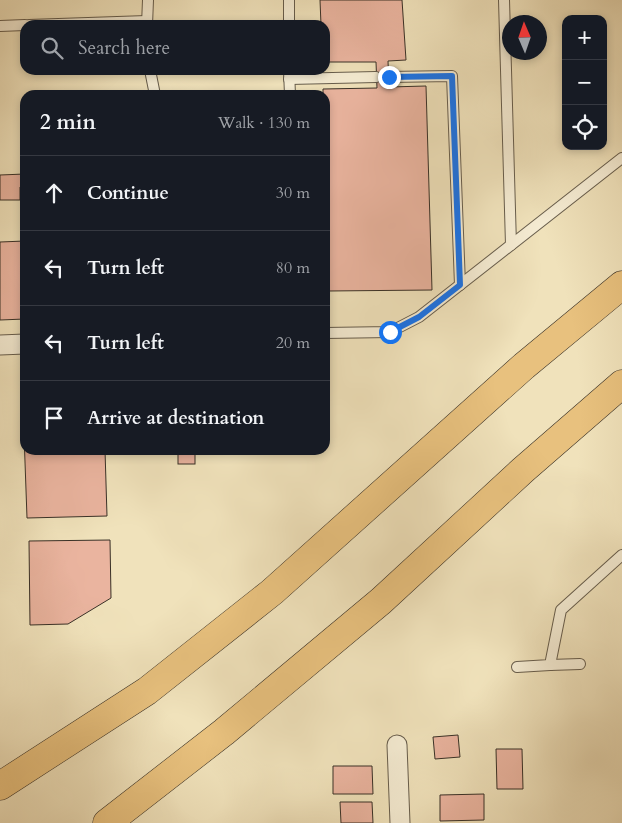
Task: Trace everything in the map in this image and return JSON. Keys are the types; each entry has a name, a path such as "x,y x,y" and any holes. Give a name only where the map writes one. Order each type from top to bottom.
{"highway":[{"path":"0,786 147,691 272,592 524,366 622,285"},
{"path":"107,823 224,732 381,601 523,470 622,384"}],"street":[{"path":"0,345 20,344"},
{"path":"397,745 400,823"}],"lane":[{"path":"147,20 148,0"},
{"path":"289,0 289,20"},
{"path":"504,0 511,245"},
{"path":"0,26 20,25"},
{"path":"151,75 154,90"},
{"path":"289,75 290,90"},
{"path":"318,75 376,77"},
{"path":"389,77 452,76 460,285"},
{"path":"330,333 390,332 419,317 622,158"},
{"path":"550,665 561,610 622,555"},
{"path":"517,667 580,664"}],"building":[{"path":"320,0 402,0 406,60 388,61 389,87 426,86 432,290 330,291 330,90 323,89 377,88 376,62 330,62 330,20 321,20"},
{"path":"20,174 20,200 0,200 0,175"},
{"path":"20,241 20,319 0,320 0,242"},
{"path":"25,455 105,455 107,516 27,518"},
{"path":"178,455 195,455 195,464 178,464"},
{"path":"110,540 111,598 68,624 30,625 29,541"},
{"path":"458,735 460,757 435,759 433,737"},
{"path":"496,749 522,749 523,789 497,789"},
{"path":"333,766 372,766 373,794 333,794"},
{"path":"484,794 484,820 440,821 440,795"},
{"path":"340,802 372,802 373,823 341,823"}],"route":[{"path":"389,77 452,76 460,285 419,317 390,332"}]}
